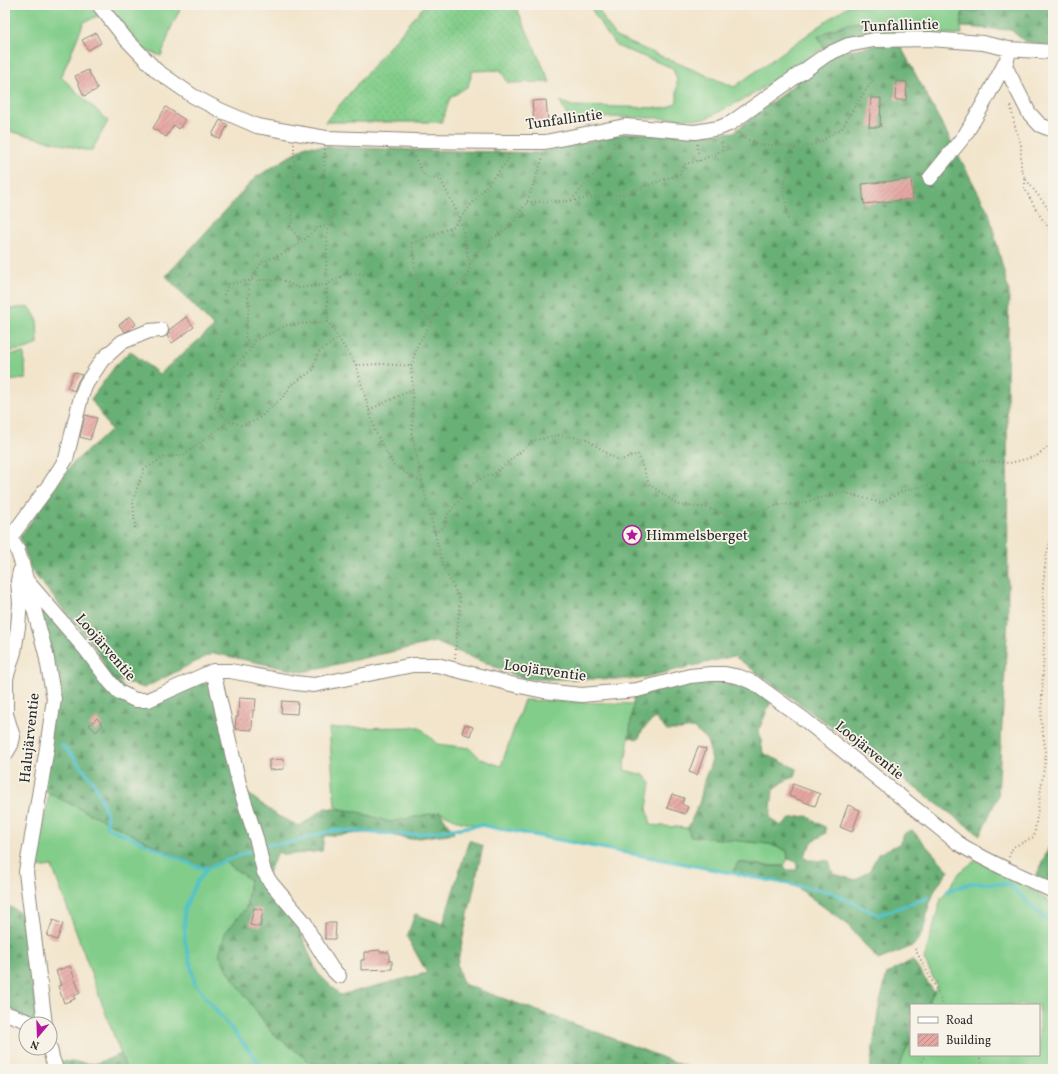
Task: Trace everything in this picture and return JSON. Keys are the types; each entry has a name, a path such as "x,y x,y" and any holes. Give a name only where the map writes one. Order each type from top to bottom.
{"street":[{"name":"Tunfallintie","path":"99,5 125,38 157,70 193,96 220,110 257,126 326,138 416,141 545,142 625,126 696,132 725,125 826,55 848,45 874,40 930,39 983,43 1009,49 1053,52"},
{"path":"930,178 964,135 981,108 1007,60 1009,49"},
{"path":"1004,64 1029,113 1040,125 1053,130"},
{"path":"8,536 50,484 66,459 80,397 86,384 102,360 122,342 148,331 161,330"},
{"name":"Halujärventie","path":"8,536 17,549 22,564 46,654 54,699 26,872 44,1016"},
{"path":"5,755 11,745 13,737 6,714 6,678 14,652 18,627 20,603 18,581 22,564"},
{"name":"Loojärventie","path":"26,581 87,651 119,692 135,700 148,700 213,671 230,671 314,685 413,665 437,665 482,678 544,691 582,695 637,690 690,676 725,674 740,677 754,683 805,720 958,843 1003,868 1053,891"},
{"path":"213,671 240,788 257,841 264,872 271,883 304,922 332,969 339,976"},
{"path":"5,1013 18,1018"},
{"path":"52,1056 56,1069"}],"path":[{"path":"725,125 743,138 761,145 795,148 817,144 842,128 858,101 874,79"},
{"path":"527,202 570,201 623,194 680,174 684,164 699,161 723,150 725,125"},
{"path":"570,201 609,159 614,143 625,126"},
{"path":"696,132 699,161"},
{"path":"294,133 294,188 300,192 298,204 292,212 293,218 290,226 301,243"},
{"path":"326,138 323,192 334,213 328,226 326,284 328,322 356,365 375,431 393,465 422,482"},
{"path":"416,141 412,154 426,177 441,180 460,218 470,265"},
{"path":"432,322 420,310 412,243 453,227 508,160 510,142"},
{"path":"454,669 460,600 443,566 422,482 412,434 413,389 411,366 418,344 432,322 443,296 466,277 470,265 482,245 510,227 527,202 542,160 545,142"},
{"path":"788,219 783,184 788,175 795,148"},
{"path":"1021,155 1021,168 1025,178 1053,215"},
{"path":"1025,178 1025,189 1038,213 1053,234"},
{"path":"251,349 245,336 249,308 248,299 250,280 262,262 284,253 301,243 317,228 328,226"},
{"path":"224,295 228,284 250,280 282,280 299,288 326,284 348,273 378,275"},
{"path":"328,322 287,325 254,341 251,349 230,372 214,406 228,422 241,425 257,420 285,395 290,386 313,370 318,353 338,338"},
{"path":"356,365 383,364 411,366"},
{"path":"369,410 413,389"},
{"path":"135,528 133,500 144,469 165,457 184,455 228,422"},
{"path":"435,533 444,527 448,514 474,483 484,477 494,474 533,441 558,435 586,439 619,461 638,454 649,484 678,505 708,508 736,518 782,504 794,505 844,492 881,503 903,491 932,484 953,463 987,461 1010,463 1037,456 1053,442"},
{"path":"1053,447 1051,456 1053,472"},
{"path":"1003,868 1013,847 1034,837 1046,753 1041,721 1044,646 1043,586 1046,556 1053,532"},
{"path":"916,949 943,1004"},
{"path":"918,1069 924,1056"},
{"path":"978,1056 983,1066"}],"green space":[{"path":"5,5 89,5 98,16 84,22 61,77 108,121 92,150 85,150 5,130"},
{"path":"107,5 182,5 171,28 161,56 145,50"},
{"path":"425,5 515,5 550,82 508,83 501,70 473,71 468,86 450,98 442,122 325,122"},
{"path":"589,5 596,5 616,37 734,87 849,5 982,5 984,10 962,12 962,34 892,34 880,21 848,23 818,36 824,48 750,96 705,119 610,117 571,125 560,101 572,106 668,108 677,102 677,80 673,68 616,46"},
{"path":"982,5 1047,5 1053,23 1053,47 1024,41 1011,30 961,27 962,12 983,10"},
{"path":"880,21 892,34 838,41 824,48 818,36 848,23"},
{"path":"875,45 900,45 989,213 1009,292 1007,385 1008,617 998,796 980,835 734,656 638,679 524,679 435,642 302,672 213,653 144,688 114,679 93,645 31,570 20,537 72,464 111,430 91,399 116,365 130,351 159,374 214,327 166,276 255,178 306,146 538,153 627,133 704,134 734,132 833,54"},
{"path":"30,307 37,319 38,344 25,349 5,352 5,309"},
{"path":"24,353 26,379 5,381 5,355"},
{"path":"27,581 135,700 213,671 240,788 278,816 300,826 325,808 355,811 390,822 440,812 454,833 411,839 375,832 324,836 322,851 285,855 278,852 264,881 299,929 317,972 340,995 427,973 407,937 415,914 443,924 469,840 483,846 457,965 463,984 599,1033 692,1069 333,1069 311,1063 272,1033 232,977 219,955 225,933 246,908 250,880 224,861 208,868 198,867 40,789 54,699"},
{"path":"722,678 747,687 771,702 759,729 763,753 797,769 795,777 786,780 773,790 770,818 781,826 791,818 807,816 825,827 826,833 813,841 804,855 807,860 829,861 833,874 856,880 870,870 878,854 899,844 905,833 912,830 949,871 935,889 929,906 923,932 913,946 878,960 847,924 798,888 784,882 733,873 738,862 766,866 784,866 788,870 797,870 797,862 788,859 787,851 769,844 690,836 688,828 700,801 704,781 712,760 707,740 693,728 666,730 655,718 644,728 638,739 629,737 634,696 691,683"},
{"path":"524,700 634,704 624,770 644,775 651,783 647,808 651,825 688,828 690,836 769,844 787,851 788,859 784,866 766,866 738,862 733,873 461,822 440,812 390,822 335,807 329,728 420,727 437,744 470,748 481,759 501,766"},
{"path":"49,793 198,867 208,868 224,861 250,880 246,908 225,933 311,1063 333,1069 126,1069 52,866 36,868"},
{"path":"1053,837 1053,886 1036,877"},
{"path":"976,860 1035,892 1053,904 1053,1069 898,1069 910,1041 910,1056 1040,1056 1040,1004 928,1004 937,986 924,959 941,899 961,871"},
{"path":"5,904 32,919 44,1016 18,1017 5,1013"},
{"path":"912,960 934,992 928,1004 910,1004 910,1041 898,1069 870,1069 879,1006 887,974"},
{"path":"121,1054 126,1069 60,1069 57,1061 95,1064"}],"building":[{"path":"96,33 101,43 88,50 82,40"},
{"path":"88,70 98,89 84,96 75,76"},
{"path":"896,81 907,82 906,100 895,100"},
{"path":"871,98 881,98 880,127 869,127"},
{"path":"546,100 548,122 534,123 532,101"},
{"path":"166,107 185,120 179,129 174,125 166,137 153,128"},
{"path":"220,120 228,125 220,139 212,135"},
{"path":"911,179 913,199 864,204 862,184"},
{"path":"130,316 136,324 130,330 125,332 119,325"},
{"path":"186,317 194,327 172,343 167,336 169,330"},
{"path":"74,372 82,375 74,391 67,388"},
{"path":"85,415 97,418 90,440 80,437"},
{"path":"239,698 256,699 255,710 253,710 252,730 235,729 236,717 238,717"},
{"path":"282,701 298,702 297,714 281,713"},
{"path":"97,718 103,725 96,732 89,725"},
{"path":"465,724 473,727 470,736 462,733"},
{"path":"698,747 706,749 697,775 689,772"},
{"path":"283,759 284,769 269,770 269,760"},
{"path":"793,784 820,794 815,806 789,796"},
{"path":"672,794 684,798 682,804 688,807 685,814 667,808"},
{"path":"848,805 860,810 852,832 840,827"},
{"path":"254,908 263,910 260,927 250,925"},
{"path":"53,920 63,924 57,940 47,936"},
{"path":"325,923 336,923 335,939 325,939"},
{"path":"380,950 380,952 389,952 389,961 392,961 392,969 361,970 361,960 364,960 364,952"},
{"path":"70,966 80,993 74,996 75,999 64,1003 58,986 61,985 56,971"}],"waterway":[{"path":"62,745 72,755 94,783 107,814 106,827 198,867 208,868"},
{"path":"264,845 289,843 334,830 412,835 481,825 831,892 878,915 927,898"},
{"path":"250,851 208,868 196,883 184,910 185,941 195,984 264,1069"},
{"path":"948,891 971,883 1009,884 1053,927"}],"place":[{"name":"Himmelsberget","path":"632,535"}]}
